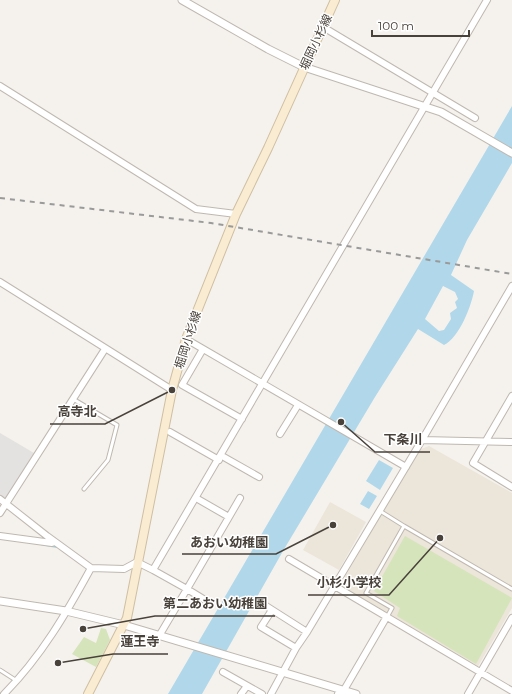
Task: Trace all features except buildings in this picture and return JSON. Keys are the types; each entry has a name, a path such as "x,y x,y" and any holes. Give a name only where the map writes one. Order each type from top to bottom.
{"main road":[{"name":"堀岡小杉線","path":"88,694 127,618 172,390 186,339 236,214 335,0"}],"street":[{"path":"182,0 268,49 304,67 425,106 450,117 512,153"},
{"path":"153,570 488,0"},
{"path":"323,27 475,118"},
{"path":"0,86 196,209 236,214"},
{"path":"0,282 172,390"},
{"path":"271,694 296,648 335,587 512,285"},
{"path":"186,339 406,467"},
{"path":"0,513 105,349"},
{"path":"203,349 182,385 242,419"},
{"path":"512,396 473,463 512,487"},
{"path":"280,434 298,405"},
{"path":"170,432 258,477"},
{"path":"422,440 512,442"},
{"path":"196,498 229,517"},
{"path":"159,636 240,498"},
{"path":"0,499 55,542 92,568 124,569 137,562 205,600"},
{"path":"0,536 52,544 55,542"},
{"path":"289,559 511,692"},
{"path":"4,694 31,666 92,568"},
{"path":"0,601 66,611 124,625 341,692 356,694"},
{"path":"263,604 307,632"},
{"path":"272,610 261,627 296,648"},
{"path":"341,692 386,618"},
{"path":"468,694 511,621"},
{"path":"223,672 262,694"},
{"path":"241,694 247,686"}],"lane":[{"path":"73,399 117,425 108,460 84,489"},
{"path":"379,510 512,589"},
{"path":"386,618 392,608 366,593 404,526"},
{"path":"0,670 17,681"}],"shaded area":[{"path":"0,433 34,453 8,497 5,498 0,495"},
{"path":"429,446 512,493 512,608 477,668 398,619 343,588 342,582 419,450"},
{"path":"330,502 366,522 339,570 303,550"}],"green space":[{"path":"405,536 512,598 476,664 397,616 400,608 374,591"},
{"path":"101,628 106,629 110,640 96,667 72,654 84,637 96,643"}],"water":[{"path":"512,106 512,163 467,240 451,275 474,291 464,321 455,336 444,345 418,329 375,397 283,551 202,694 168,694","holes":["443,286 455,292 458,299 455,302 457,308 450,313 451,319 444,330 439,331 425,319"]},
{"path":"379,460 393,468 380,490 366,481"},
{"path":"368,491 377,496 369,509 360,504"}],"waterway":[{"path":"41,544 56,547"}],"railway":[{"path":"0,198 211,223 512,274"}],"place":[{"name":"高寺北","path":"172,390"},
{"name":"下条川","path":"341,422"},
{"name":"あおい幼稚園","path":"333,525"},
{"name":"小杉小学校","path":"440,538"},
{"name":"第二あおい幼稚園","path":"83,629"},
{"name":"蓮王寺","path":"58,663"}]}
